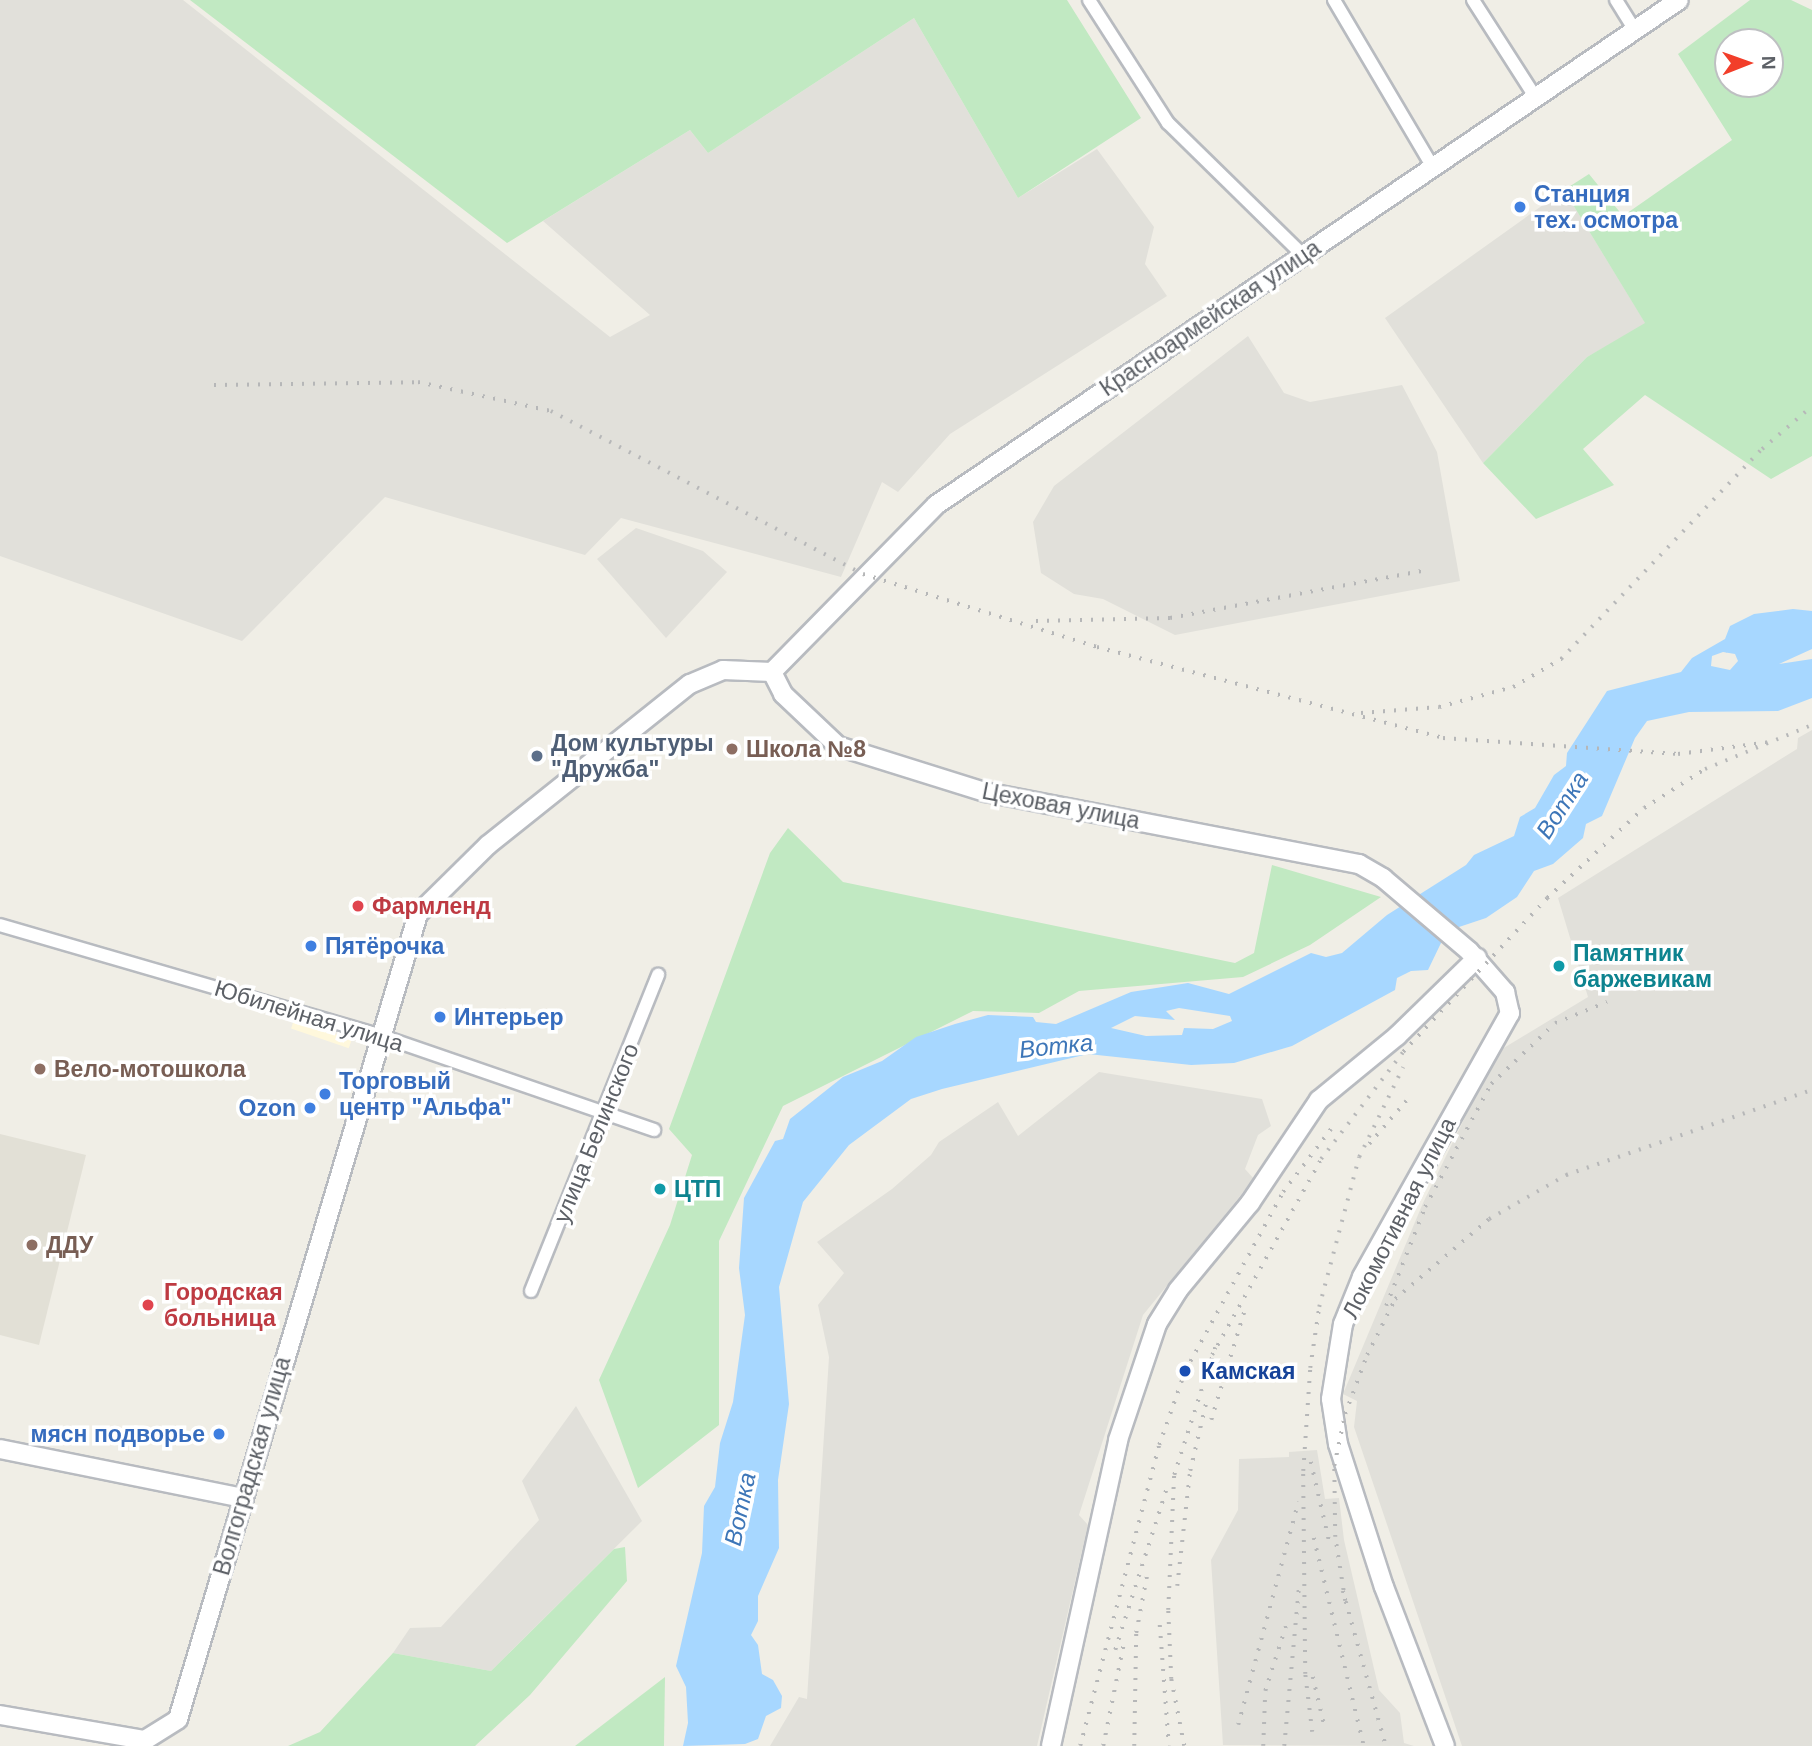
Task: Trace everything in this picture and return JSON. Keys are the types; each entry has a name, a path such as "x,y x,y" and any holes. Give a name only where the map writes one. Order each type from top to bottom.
{"main road":[{"name":"Красноармейская улица","path":"772,672 936,505 1679,0"},
{"name":"Волгоградская улица","path":"0,1715 145,1740 178,1719 418,914 488,845 691,684 723,670 772,672"},
{"name":"Цеховая улица","path":"772,672 783,694 838,746 985,792 1359,864 1383,878 1473,955"},
{"path":"1051,1746 1118,1440 1157,1324 1256,1193 1319,1100 1407,1026 1473,955"},
{"name":"Локомотивная улица","path":"1445,1746 1384,1587 1338,1444 1331,1399 1343,1324 1362,1277 1510,1013 1505,992 1473,955"},
{"path":"0,1449 242,1498"}],"street":[{"path":"1089,0 1168,123 1304,256"},
{"path":"1334,0 1434,169"},
{"path":"1473,0 1536,98"},
{"path":"1616,0 1635,30"},
{"name":"Юбилейная улица","path":"0,925 381,1036 654,1130"},
{"name":"улица Белинского","path":"531,1291 605,1113 658,975"}],"shaded area":[{"path":"0,0 183,0 610,337 650,315 543,221 690,130 708,153 914,18 1018,198 1097,149 1154,227 1145,264 1167,296 950,434 898,492 882,482 841,577 621,518 585,555 385,497 242,641 0,556"},
{"path":"1564,190 1646,324 1587,357 1483,463 1385,318"},
{"path":"1248,336 1284,393 1310,402 1402,385 1437,452 1460,581 1175,635 1103,599 1074,594 1041,573 1033,522 1054,486"},
{"path":"636,528 703,551 727,572 666,638 597,559"},
{"path":"1812,730 1812,1746 1462,1746 1354,1427 1357,1401 1343,1394 1423,1203 1497,1052 1588,997 1558,898 1797,749 1798,738"},
{"path":"294,1020 352,1040 349,1048 291,1029"},
{"path":"1099,1072 1262,1099 1271,1126 1258,1135 1245,1169 1254,1179 1143,1315 1079,1515 1088,1525 1037,1746 770,1746 799,1697 807,1699 829,1357 818,1305 844,1273 817,1242 892,1189 931,1155 939,1142 998,1102 1018,1136"},
{"name":"ДДУ","path":"0,1134 86,1155 39,1345 0,1335"},
{"path":"576,1406 642,1521 491,1671 393,1653 410,1628 441,1627 539,1520 522,1481"},
{"path":"1317,1450 1325,1499 1339,1498 1344,1540 1379,1690 1400,1713 1404,1743 1414,1746 1223,1745 1211,1560 1238,1510 1239,1459 1289,1457 1289,1452"}],"green space":[{"path":"190,0 1067,0 1141,118 1018,198 914,18 708,153 690,130 507,243"},
{"path":"1750,0 1791,0 1812,10 1812,456 1771,479 1645,395 1583,449 1614,485 1536,519 1483,463 1587,357 1645,323 1564,190 1589,174 1623,216 1732,140 1678,54"},
{"path":"788,828 843,882 1235,963 1254,953 1272,865 1381,897 1310,945 1243,977 1079,991 1039,1013 973,1011 783,1106 719,1241 719,1425 638,1488 599,1380 670,1225 692,1155 669,1129 770,853"},
{"path":"625,1547 627,1581 530,1695 475,1746 288,1746 320,1732 393,1653 491,1671 614,1549"},
{"path":"665,1677 664,1746 575,1746"}],"water":[{"name":"Вотка","path":"1793,609 1812,611 1812,649 1779,664 1812,659 1812,698 1778,711 1689,712 1647,721 1635,738 1602,816 1586,824 1583,838 1553,864 1534,871 1517,897 1486,918 1459,927 1441,943 1428,970 1411,971 1397,978 1395,990 1292,1046 1234,1063 1191,1065 1088,1054 942,1089 911,1099 849,1145 803,1202 779,1287 789,1404 778,1480 779,1548 758,1596 758,1621 751,1635 758,1645 762,1674 773,1680 782,1696 781,1708 766,1716 758,1739 745,1744 683,1746 688,1723 686,1687 676,1666 702,1553 704,1506 715,1487 720,1443 733,1402 745,1315 739,1268 744,1198 775,1141 783,1139 790,1119 843,1077 882,1061 916,1037 955,1024 988,1015 1033,1017 1036,1022 1056,1024 1131,992 1188,983 1229,994 1311,953 1326,957 1342,953 1387,915 1466,865 1474,855 1514,836 1520,817 1535,808 1554,775 1566,766 1567,753 1607,691 1681,672 1692,658 1725,639 1730,626 1754,614","holes":["1723,652 1735,654 1738,661 1730,670 1711,666 1712,656","1179,1008 1230,1016 1232,1021 1213,1029 1184,1028 1182,1035 1146,1036 1111,1028 1135,1016 1175,1020 1166,1011"]}],"railway":[{"path":"214,385 418,382 551,411 863,574 1097,647 1443,738 1678,754 1770,742"},
{"path":"1361,713 1439,707 1513,687 1561,659 1762,449 1812,406"},
{"path":"1036,621 1170,618 1426,570"},
{"path":"1212,1355 1321,1159 1403,1052 1547,898 1644,808 1705,769 1812,725"},
{"path":"1386,1306 1425,1207 1491,1084 1555,1023 1607,1002"},
{"path":"1312,1732 1305,1674 1303,1471 1310,1368 1319,1307 1359,1157 1403,1067"},
{"path":"1345,1601 1335,1537 1334,1466 1345,1414 1367,1355 1395,1299 1489,1219 1566,1175 1812,1090"},
{"path":"1369,1144 1406,1101"},
{"path":"1080,1746 1159,1445 1185,1371 1283,1192 1331,1129"},
{"path":"1211,1420 1245,1309"},
{"path":"1184,1746 1171,1679 1168,1610 1174,1475 1215,1347"},
{"path":"1177,1586 1190,1471 1206,1403"},
{"path":"1311,1462 1329,1540"},
{"path":"1115,1650 1167,1487"},
{"path":"1238,1725 1298,1502"},
{"path":"1314,1538 1364,1746"},
{"path":"1134,1746 1136,1633 1147,1575"},
{"path":"1284,1746 1299,1584"},
{"path":"1343,1591 1386,1746"},
{"path":"1263,1746 1265,1691 1287,1622"},
{"path":"1160,1625 1169,1746"},
{"path":"1103,1746 1124,1642"},
{"path":"1313,1677 1325,1728"}],"place":[{"name":"Станция тех. осмотра","path":"1520,207"},
{"name":"Школа №8","path":"732,749"},
{"name":"Дом культуры \"Дружба\"","path":"537,756"},
{"name":"Фармленд","path":"358,906"},
{"name":"Пятёрочка","path":"311,946"},
{"name":"Памятник баржевикам","path":"1559,966"},
{"name":"Интерьер","path":"440,1017"},
{"name":"Вело-мотошкола","path":"40,1069"},
{"name":"Торговый центр \"Альфа\"","path":"325,1094"},
{"name":"Ozon","path":"310,1108"},
{"name":"ЦТП","path":"660,1189"},
{"name":"ДДУ","path":"32,1245"},
{"name":"Городская больница","path":"148,1305"},
{"name":"Камская","path":"1185,1371"},
{"name":"мясн подворье","path":"219,1434"}]}
